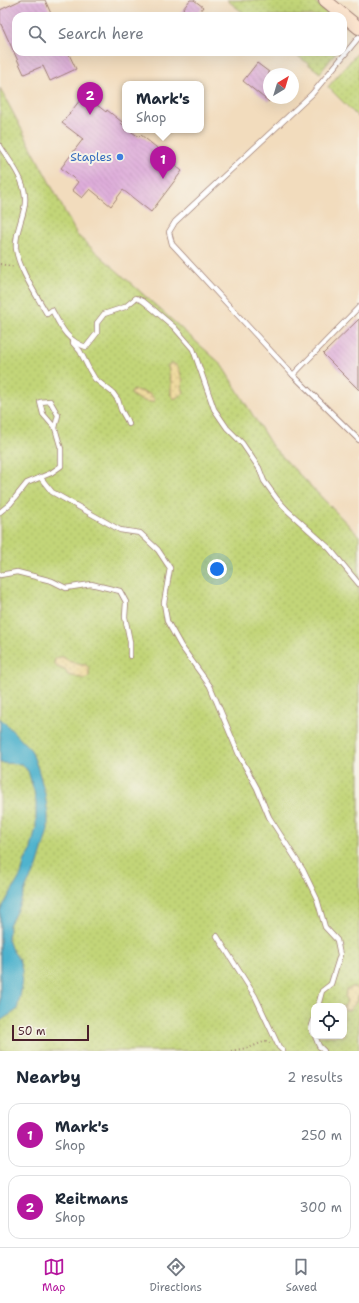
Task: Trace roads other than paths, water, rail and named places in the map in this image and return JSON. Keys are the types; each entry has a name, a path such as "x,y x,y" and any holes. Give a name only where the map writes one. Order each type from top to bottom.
{"main road":[{"path":"325,0 340,12"},
{"path":"347,18 359,28"}],"lane":[{"path":"347,52 359,37"},
{"path":"343,56 312,94 175,222 169,232 172,244 293,375 359,440"},
{"path":"0,146 20,177 25,192 25,208 17,235 16,249 23,269 47,314 52,310 69,339 80,351 95,379 113,393 118,400 121,410 129,424"},
{"path":"69,339 86,347 97,333 97,323 104,314 125,307 136,298 143,301 154,310 174,327 193,349 214,409 227,428 242,443 259,468 264,481 288,511 329,548 359,584"},
{"path":"293,375 359,307"},
{"path":"0,512 10,504 27,483 51,473 61,466 61,449 55,428 43,414 40,402 50,401 58,415 55,428"},
{"path":"40,477 52,492 120,530 140,533 158,550 170,568 164,603 167,622 181,646 210,686 240,757 257,788 269,817 303,870 317,899 325,927 337,940 340,955 331,984 322,991 319,1003"},
{"path":"0,575 17,572 52,581 66,588 91,584 120,591 126,602 125,617 130,642 130,656"},
{"path":"217,936 255,996 279,1047 283,1051"},
{"path":"316,1039 319,1046 324,1051"}],"water":[{"path":"0,718 31,750 45,794 48,815 48,830 37,867 9,925 8,939 11,948 19,960 22,970 21,992 17,1010 0,1021 0,911 21,875 25,860 30,853 36,828 36,802 28,771 22,764 0,763"}],"place":[{"name":"Reitmans","path":"90,115"},
{"name":"Staples","path":"120,157"},
{"name":"Mark's","path":"163,179"}]}
